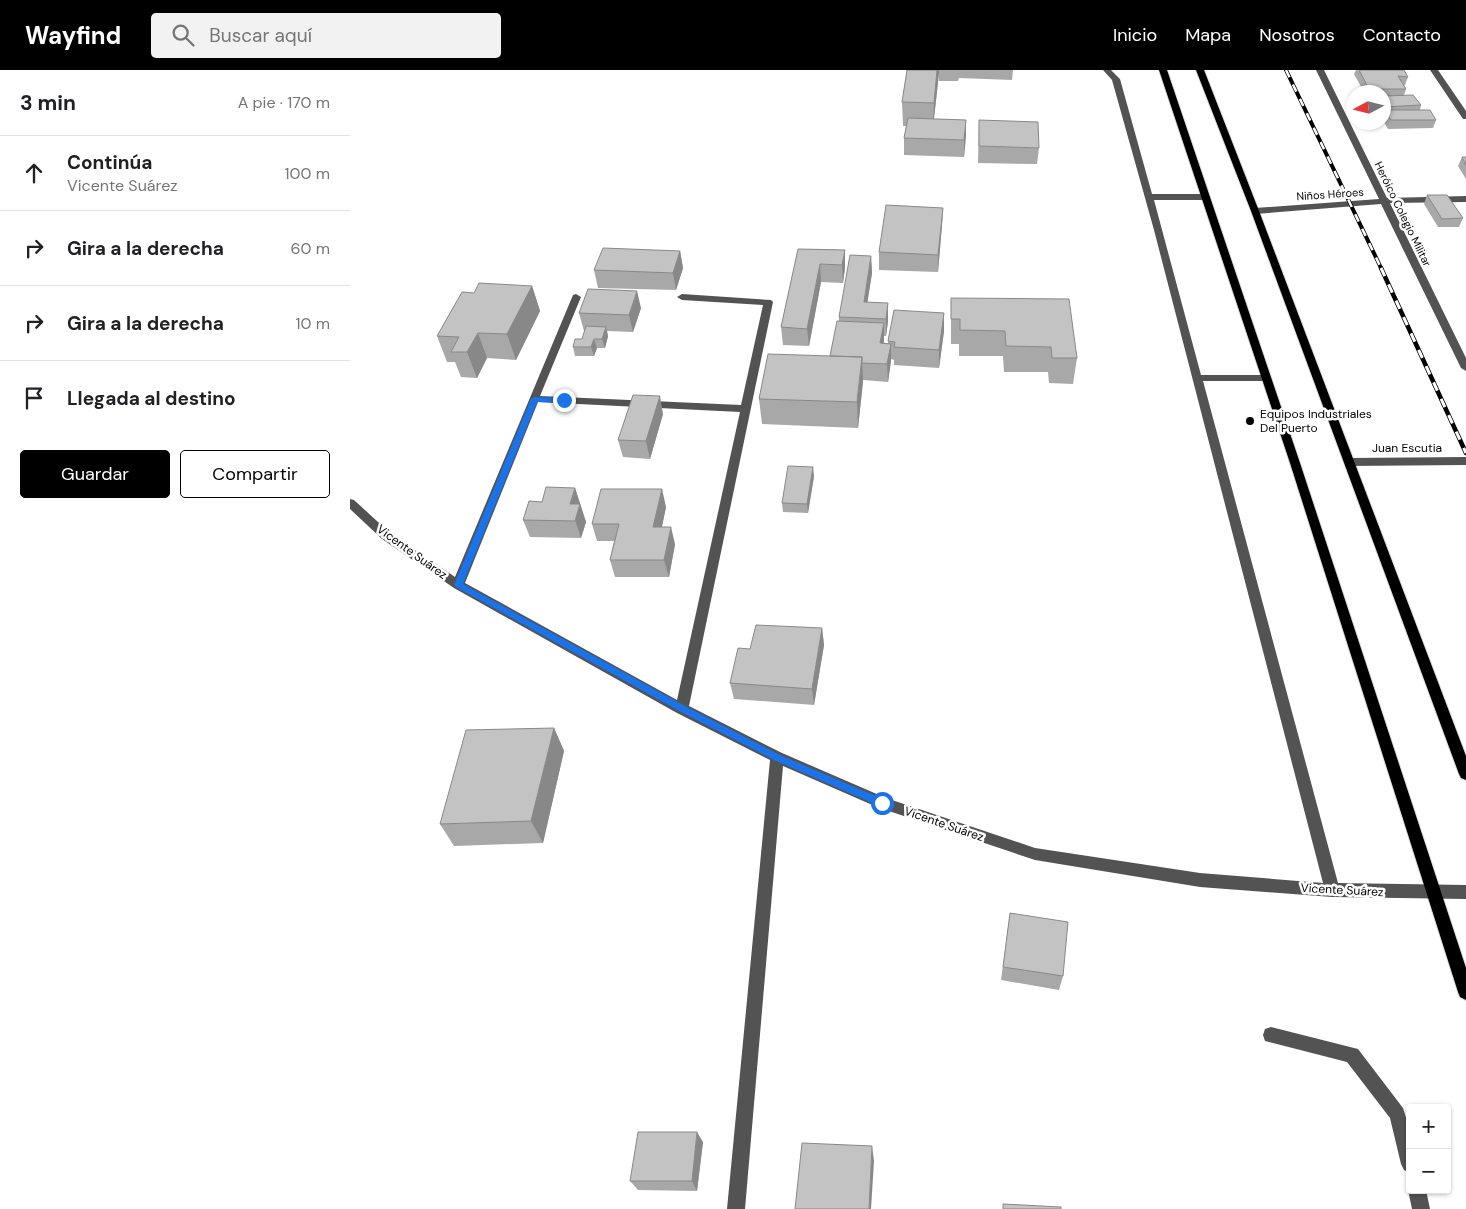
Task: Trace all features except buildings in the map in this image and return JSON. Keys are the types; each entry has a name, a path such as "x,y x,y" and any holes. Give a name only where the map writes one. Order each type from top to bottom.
{"main road":[{"path":"1163,70 1266,378 1466,992"},
{"path":"1200,70 1255,211 1466,774"}],"street":[{"path":"1107,70 1116,79 1149,197 1332,890"},
{"name":"Heróico Colegio Militar","path":"1320,70 1466,368"},
{"path":"1434,70 1466,117"},
{"path":"1149,197 1205,197"},
{"name":"Niños Héroes","path":"1255,211 1384,201 1466,199"},
{"path":"458,585 576,297"},
{"path":"682,297 768,302 682,709"},
{"path":"1197,378 1266,378"},
{"path":"534,399 744,409"},
{"name":"Juan Escutia","path":"1349,462 1466,461"},
{"name":"Vicente Suárez","path":"350,503 386,536 458,585 682,709 777,758 882,803 1034,854 1200,880 1332,890 1466,892"},
{"path":"736,1209 777,758"},
{"path":"1271,1035 1352,1055 1397,1114 1406,1149"},
{"path":"1417,1194 1421,1209"}],"railway":[{"path":"1286,70 1382,270"},
{"path":"1381,268 1466,453"}],"place":[{"name":"Equipos Industriales Del Puerto","path":"1250,421"}],"route":[{"path":"564,400 534,399 458,585 682,709 777,758 882,803"}]}
